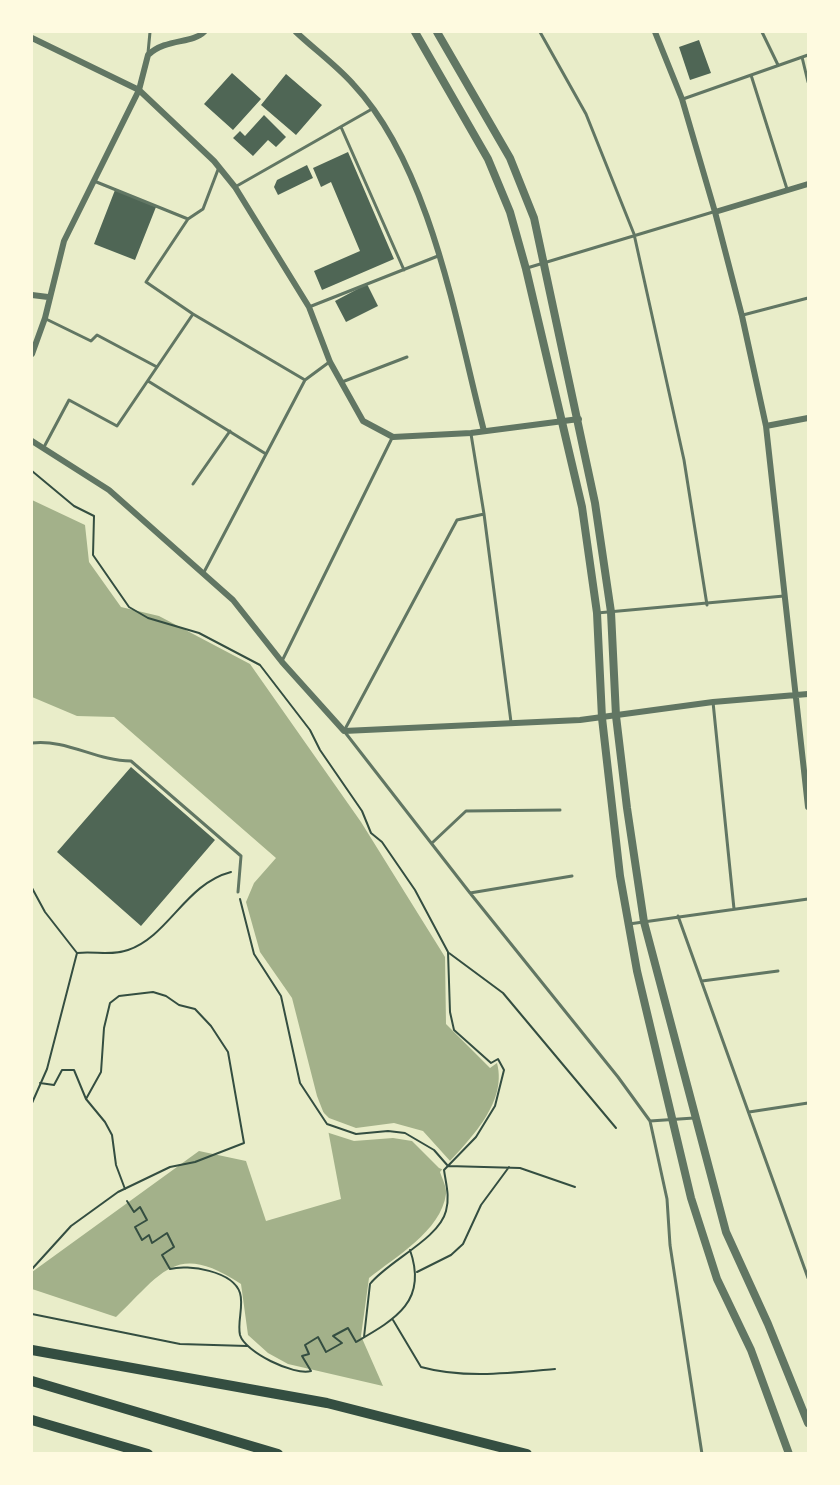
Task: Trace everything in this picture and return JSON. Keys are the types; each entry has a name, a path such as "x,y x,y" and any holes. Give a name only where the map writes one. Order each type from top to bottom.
{"highway":[{"path":"32,1350 327,1403 527,1454"},
{"path":"32,1381 278,1454"},
{"path":"32,1420 148,1454"}],"street":[{"path":"32,354 45,318 48,297 64,241 92,180 139,90 148,55 161,46 178,39 195,38 204,32"},
{"path":"296,32 353,84 372,109 400,154 426,218 438,256 484,431"},
{"path":"415,32 488,159 510,212 526,269 582,507 597,613 602,718 628,924 691,1198 717,1279 751,1350 789,1454"},
{"path":"437,32 510,158 534,218 546,262 579,419 611,612 616,716 644,922 726,1232 768,1324 808,1423"},
{"path":"655,32 682,99 715,212 742,316 766,426 808,807"},
{"path":"32,38 139,90 219,167 235,187 309,307 330,362 363,421 393,437 471,433 579,419"},
{"path":"715,212 808,184"},
{"path":"32,295 48,297"},
{"path":"766,426 808,418"},
{"path":"32,441 109,490 233,600 282,662 344,731 511,725 602,718 713,702 808,694"}],"lane":[{"path":"148,55 150,32"},
{"path":"540,32 586,114 634,234 684,460 707,605"},
{"path":"762,32 778,65"},
{"path":"682,99 808,55"},
{"path":"802,57 808,82"},
{"path":"751,75 787,191"},
{"path":"235,187 372,109"},
{"path":"341,126 405,270"},
{"path":"219,167 203,209 188,219 146,282 193,314 305,380"},
{"path":"92,180 188,219"},
{"path":"526,269 634,234 715,212"},
{"path":"309,307 438,256"},
{"path":"742,316 808,298"},
{"path":"44,447 69,400 117,426 193,314"},
{"path":"45,318 91,341 97,335 157,367"},
{"path":"340,382 407,357"},
{"path":"203,574 305,380 330,362"},
{"path":"148,381 266,454"},
{"path":"193,483 230,431"},
{"path":"471,433 484,514 511,725"},
{"path":"282,662 393,437"},
{"path":"484,514 457,520 344,731 618,1077 650,1121 667,1199 669,1245 702,1454"},
{"path":"597,613 707,605 786,596"},
{"path":"713,702 734,909"},
{"path":"32,743 48,741 110,761 131,762 241,856 238,892"},
{"path":"432,843 466,811 560,810"},
{"path":"470,893 572,876"},
{"path":"628,924 808,899"},
{"path":"678,916 808,1278"},
{"path":"702,981 777,971"},
{"path":"749,1112 808,1103"},
{"path":"650,1121 694,1118"}],"path":[{"path":"32,471 74,507 94,516 93,555 129,607 148,618 199,633 260,665 310,730 320,750 362,811 371,833 382,842 415,890 448,952 503,993 616,1128"},
{"path":"77,953 111,954 130,950 159,929 202,885 223,874 240,869"},
{"path":"32,888 45,912 77,953"},
{"path":"238,892 254,954 281,996 300,1083 327,1124 356,1134 388,1131 405,1133 434,1150 448,1166 520,1168 575,1187"},
{"path":"364,1337 370,1284 434,1230 446,1213 449,1191 444,1170 476,1137 495,1106 504,1070 498,1059 491,1063 454,1030 450,1012 448,952"},
{"path":"32,1103 48,1069 77,953"},
{"path":"32,1269 71,1226 125,1190 170,1167 195,1162 244,1143 228,1052 216,1032 195,1009 179,1005 166,996 153,992 119,996 110,1003 104,1028 101,1072 86,1100"},
{"path":"40,1083 54,1085 62,1070 74,1071 86,1100 105,1122 112,1135 116,1165 125,1190"},
{"path":"416,1272 451,1255 463,1244 481,1205 509,1167"},
{"path":"127,1201 134,1212 140,1207 147,1220 135,1227 142,1240 149,1235 152,1243 167,1233 174,1247 162,1255 170,1269 181,1266 194,1267 213,1272 232,1282 240,1292 240,1335 247,1346"},
{"path":"32,1314 180,1344 247,1346 293,1371 311,1371 302,1356 309,1354 305,1345 318,1337 326,1352 342,1343 333,1336 348,1328 356,1342 393,1320 408,1303 415,1289 416,1272 410,1249"},
{"path":"393,1320 421,1367 441,1372 503,1374 555,1369"}],"shaded area":[{"path":"32,500 85,525 89,562 121,607 159,616 250,664 361,822 445,957 446,1024 490,1068 497,1063 499,1079 491,1108 472,1136 440,1172 446,1194 436,1220 415,1242 369,1278 361,1336 383,1386 288,1364 268,1353 248,1335 241,1284 219,1271 201,1265 185,1264 159,1275 116,1317 32,1289 32,1272 199,1151 246,1161 266,1221 341,1199 326,1119 317,1096 292,998 260,952 246,902 254,883 276,858 114,717 77,716 32,697"}],"pier":[{"path":"318,1107 329,1118 356,1128 394,1123 423,1131 451,1162 444,1170 439,1168 412,1141 393,1138 354,1141 326,1132"}],"building":[{"path":"699,40 711,73 690,80 679,47"},
{"path":"232,73 261,99 233,130 204,104"},
{"path":"286,74 322,105 296,135 261,105"},
{"path":"264,115 286,137 276,147 268,140 253,156 233,138 240,131 245,136"},
{"path":"348,152 394,259 322,290 314,271 360,251 331,182 321,187 313,168"},
{"path":"307,165 313,178 278,195 274,187 277,180"},
{"path":"115,190 156,207 135,260 94,244"},
{"path":"367,284 378,306 346,322 335,301"},
{"path":"131,767 215,840 141,926 57,852"}]}
